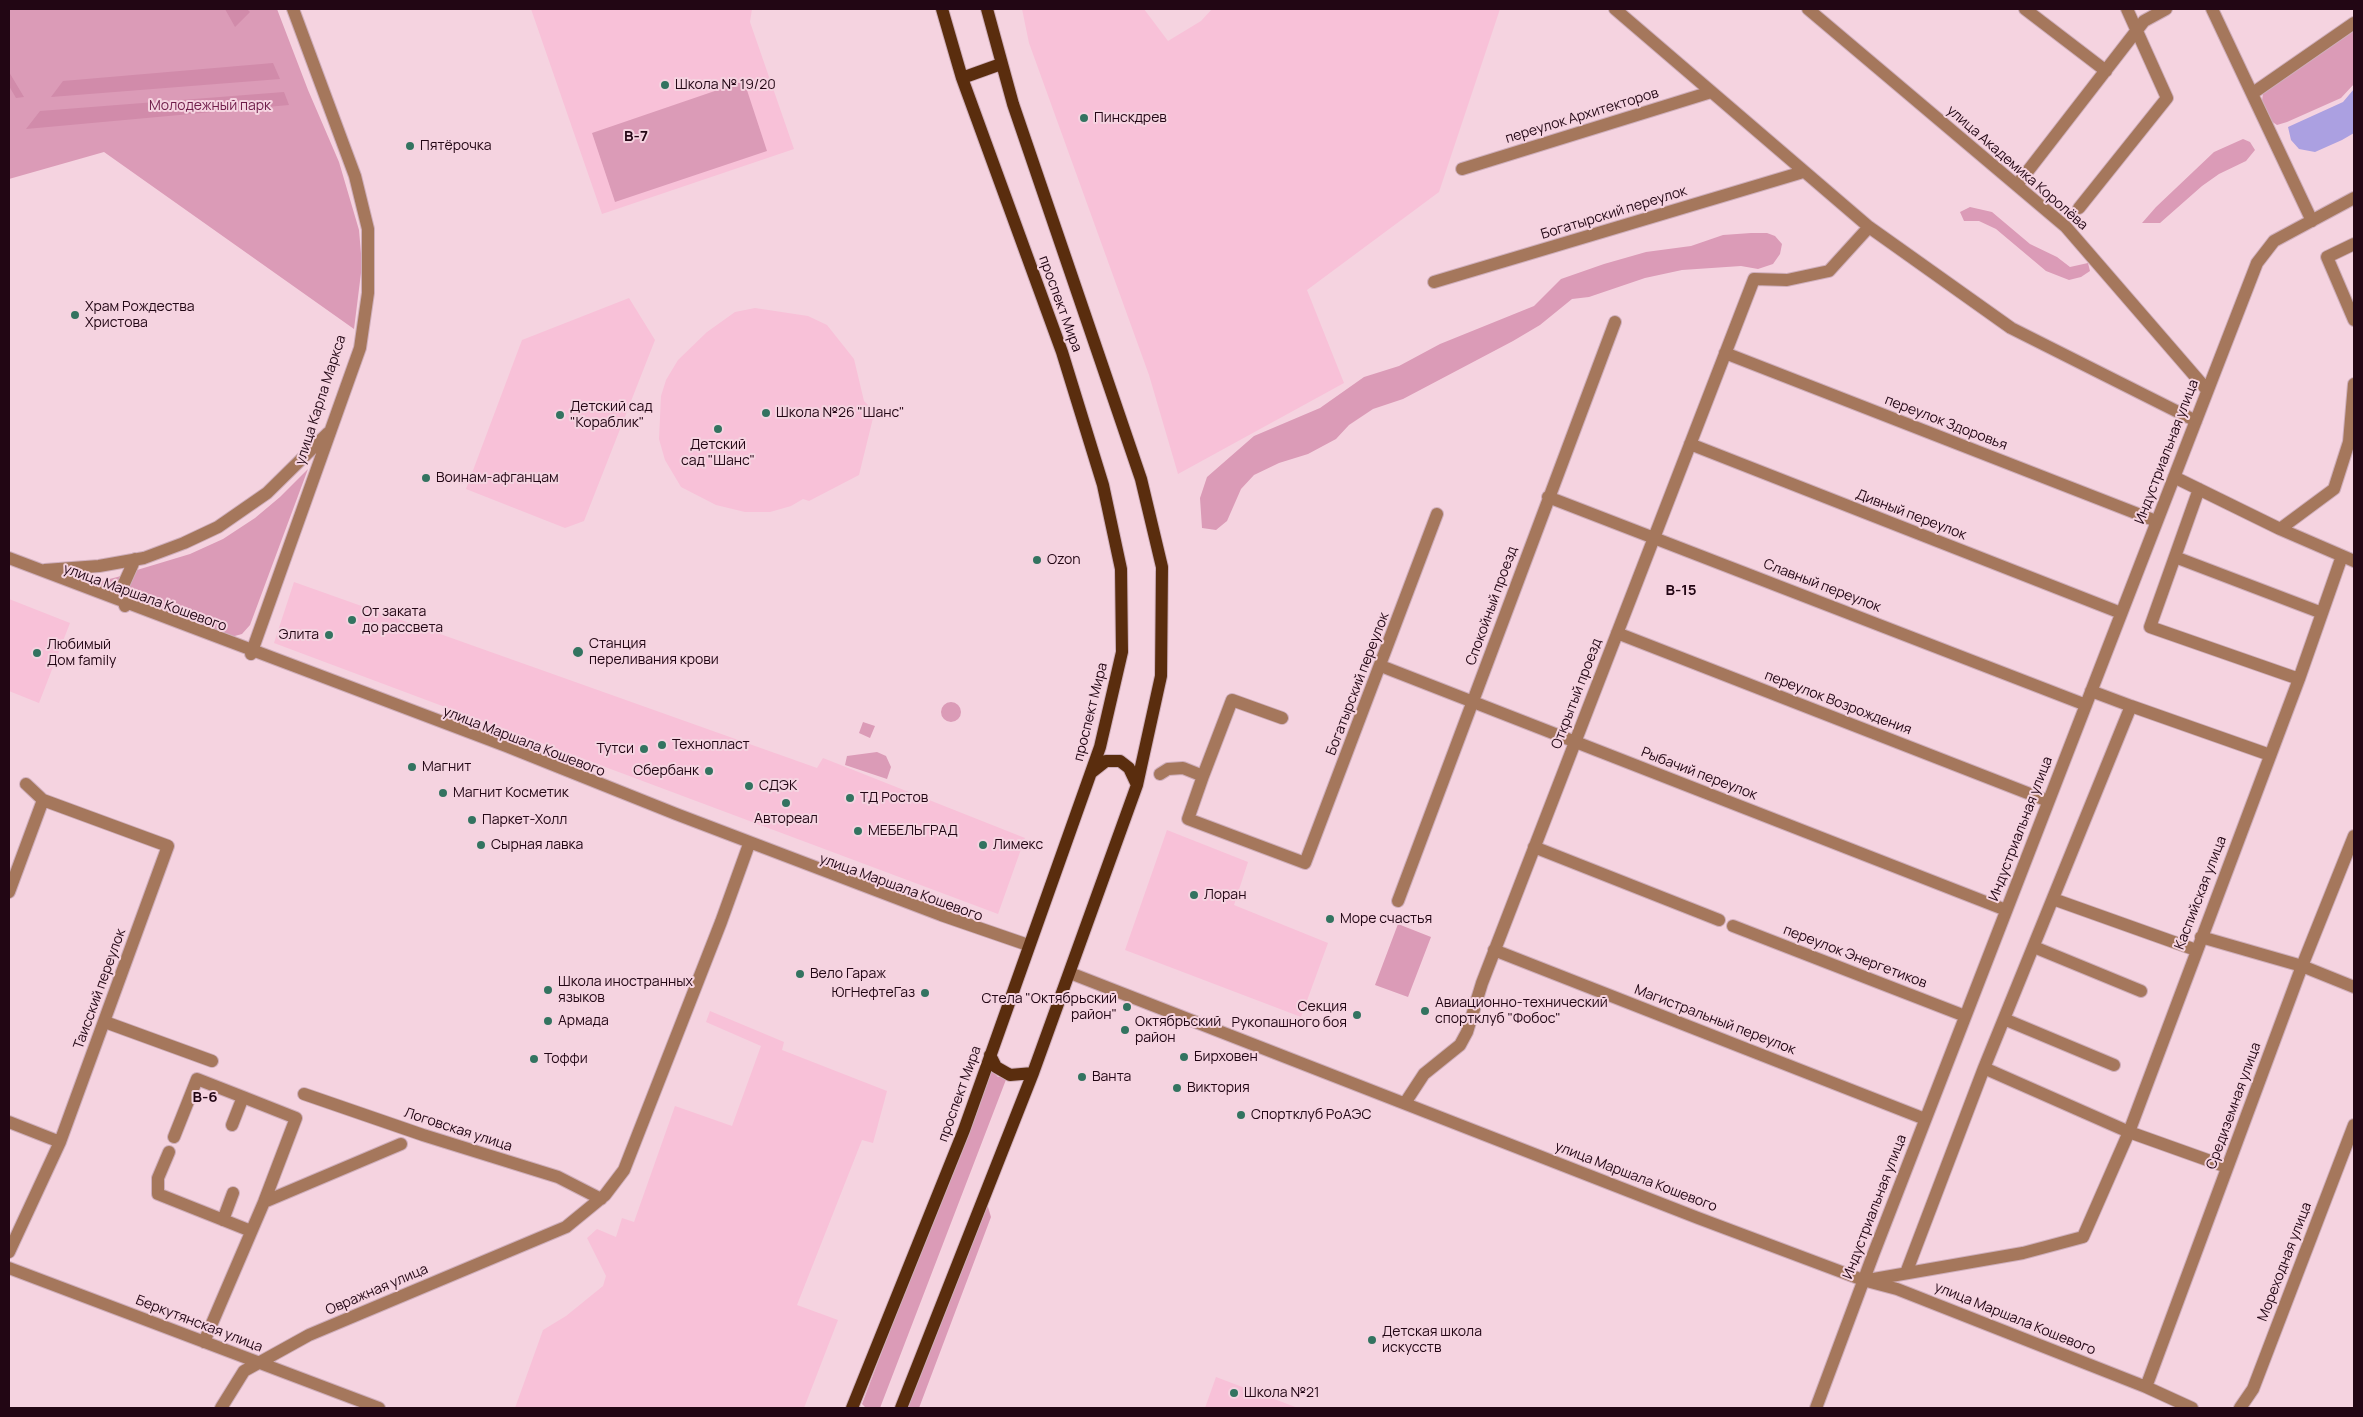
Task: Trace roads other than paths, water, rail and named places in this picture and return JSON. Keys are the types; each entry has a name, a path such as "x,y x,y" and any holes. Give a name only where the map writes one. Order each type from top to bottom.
{"main road":[{"name":"проспект Мира","path":"852,1408 964,1130 1027,947 1100,747 1122,652 1120,569 1103,485 1062,352 962,78 942,9"},
{"name":"проспект Мира","path":"901,1408 1033,1073 1138,784 1161,676 1162,567 1138,470 1001,64 987,9"},
{"path":"962,78 1001,64"},
{"path":"1091,773 1106,761 1120,761 1129,768 1138,784"},
{"path":"990,1055 996,1066 1010,1075 1033,1073"}],"street":[{"name":"улица Карла Маркса","path":"250,652 328,433 356,348 365,293 365,228 346,162 325,102 287,9"},
{"path":"9,558 37,572 99,566 135,559 184,544 218,527 267,492 328,433 360,348 368,293 368,229 355,176 292,9"},
{"path":"1615,9 1869,227 2011,328 2196,421"},
{"name":"улица Академика Королёва","path":"1808,9 2066,227 2207,390"},
{"path":"2025,9 2106,71"},
{"path":"2080,208 2167,98 2127,9"},
{"path":"2017,185 2144,21 2166,9"},
{"path":"2212,9 2286,163 2312,222"},
{"path":"2253,93 2354,23"},
{"name":"переулок Архитекторов","path":"1462,169 1711,92"},
{"name":"Богатырский переулок","path":"1434,282 1803,172"},
{"name":"Индустриальная улица","path":"1816,1408 1925,1119 2156,521 2258,263 2274,241 2354,198"},
{"name":"Открытый проезд","path":"1406,1102 1424,1074 1460,1045 1467,1032 1494,950 1754,279 1787,280 1829,271 1869,227"},
{"path":"2354,244 2326,257 2354,320"},
{"name":"Спокойный проезд","path":"1398,901 1615,322"},
{"name":"переулок Здоровья","path":"1725,353 2156,521"},
{"path":"2280,529 2334,488 2349,442 2354,384"},
{"name":"Дивный переулок","path":"1690,444 2121,613"},
{"path":"2174,477 2280,529 2354,561"},
{"path":"2198,489 2150,628 2299,679"},
{"name":"Славный переулок","path":"1548,497 2086,705"},
{"name":"Богатырский переулок","path":"1203,776 1188,819 1305,863 1437,514"},
{"name":"Каспийская улица","path":"1906,1273 2023,1253 2083,1237 2129,1132 2299,679 2342,556"},
{"path":"2175,557 2322,614"},
{"path":"124,604 122,588 135,559"},
{"name":"улица Маршала Кошевого","path":"9,564 37,572 124,604 505,749 748,847 1027,947"},
{"name":"переулок Возрождения","path":"1617,633 2048,801"},
{"path":"250,652 506,746 676,814 1027,947"},
{"name":"Рыбачий переулок","path":"1381,666 2006,910"},
{"path":"2091,691 2270,755"},
{"path":"1160,774 1168,769 1183,768 1203,776 1232,700 1282,718"},
{"path":"1864,1278 1906,1273 1984,1068 2131,706"},
{"path":"9,892 43,800 26,784"},
{"name":"Таисский переулок","path":"9,1252 60,1142 168,846 43,800"},
{"name":"Средиземная улица","path":"2146,1387 2302,966 2354,836"},
{"name":"Овражная улица","path":"221,1408 244,1372 309,1335 566,1227 601,1198 624,1170 721,922 748,847"},
{"path":"1534,848 1719,920"},
{"path":"2053,899 2196,950"},
{"name":"переулок Энергетиков","path":"1734,926 1965,1016"},
{"path":"2201,937 2302,966 2354,987"},
{"path":"2034,947 2141,991"},
{"name":"Магистральный переулок","path":"1494,950 1925,1119"},
{"name":"улица Маршала Кошевого","path":"1070,972 1675,1206 1897,1289 2146,1387 2192,1408"},
{"path":"2004,1019 2114,1065"},
{"path":"105,1022 212,1061"},
{"path":"1984,1068 2129,1132 2227,1168"},
{"path":"174,1137 197,1079 296,1118 264,1202 204,1342"},
{"name":"Логовская улица","path":"304,1094 423,1135 558,1177 601,1198"},
{"path":"232,1125 244,1097"},
{"path":"9,1122 60,1142"},
{"name":"Мореходная улица","path":"2240,1408 2253,1389 2354,1125"},
{"path":"264,1202 401,1144"},
{"path":"169,1152 158,1178 158,1194 251,1231"},
{"path":"223,1220 233,1193"},
{"name":"Беркутянская улица","path":"9,1268 379,1408"}],"place":[{"name":"Школа № 19/20","path":"665,85"},
{"name":"Пинскдрев","path":"1084,118"},
{"name":"Пятёрочка","path":"410,146"},
{"name":"Храм Рождества Христова","path":"75,315"},
{"name":"Школа №26 \"Шанс\"","path":"766,413"},
{"name":"Детский сад \"Кораблик\"","path":"560,415"},
{"name":"Детский сад \"Шанс\"","path":"718,429"},
{"name":"Воинам-афганцам","path":"426,478"},
{"name":"Ozon","path":"1037,560"},
{"name":"От заката до рассвета","path":"352,620"},
{"name":"Элита","path":"329,635"},
{"name":"Станция переливания крови","path":"578,652"},
{"name":"Любимый Дом family","path":"37,653"},
{"name":"Технопласт","path":"662,745"},
{"name":"Тутси","path":"644,749"},
{"name":"Магнит","path":"412,767"},
{"name":"Сбербанк","path":"709,771"},
{"name":"СДЭК","path":"749,786"},
{"name":"Магнит Косметик","path":"443,793"},
{"name":"ТД Ростов","path":"850,798"},
{"name":"Автореал","path":"786,803"},
{"name":"Паркет-Холл","path":"472,820"},
{"name":"МЕБЕЛЬГРАД","path":"858,831"},
{"name":"Сырная лавка","path":"481,845"},
{"name":"Лимекс","path":"983,845"},
{"name":"Лоран","path":"1194,895"},
{"name":"Море счастья","path":"1330,919"},
{"name":"Вело Гараж","path":"800,974"},
{"name":"Школа иностранных языков","path":"548,990"},
{"name":"ЮгНефтеГаз","path":"925,993"},
{"name":"Стела \"Октябрьский район\"","path":"1127,1007"},
{"name":"Авиационно-технический спортклуб \"Фобос\"","path":"1425,1011"},
{"name":"Секция Рукопашного боя","path":"1357,1015"},
{"name":"Армада","path":"548,1021"},
{"name":"Октябрьский район","path":"1125,1030"},
{"name":"Бирховен","path":"1184,1057"},
{"name":"Тоффи","path":"534,1059"},
{"name":"Ванта","path":"1082,1077"},
{"name":"Виктория","path":"1177,1088"},
{"name":"Спортклуб РоАЭС","path":"1241,1115"},
{"name":"Детская школа искусств","path":"1372,1340"},
{"name":"Школа №21","path":"1234,1393"}],"district":[{"name":"В-7","path":"636,137"},
{"name":"В-15","path":"1681,591"},
{"name":"В-6","path":"205,1098"}],"park label":[{"name":"Молодежный парк","path":"210,106"}]}
